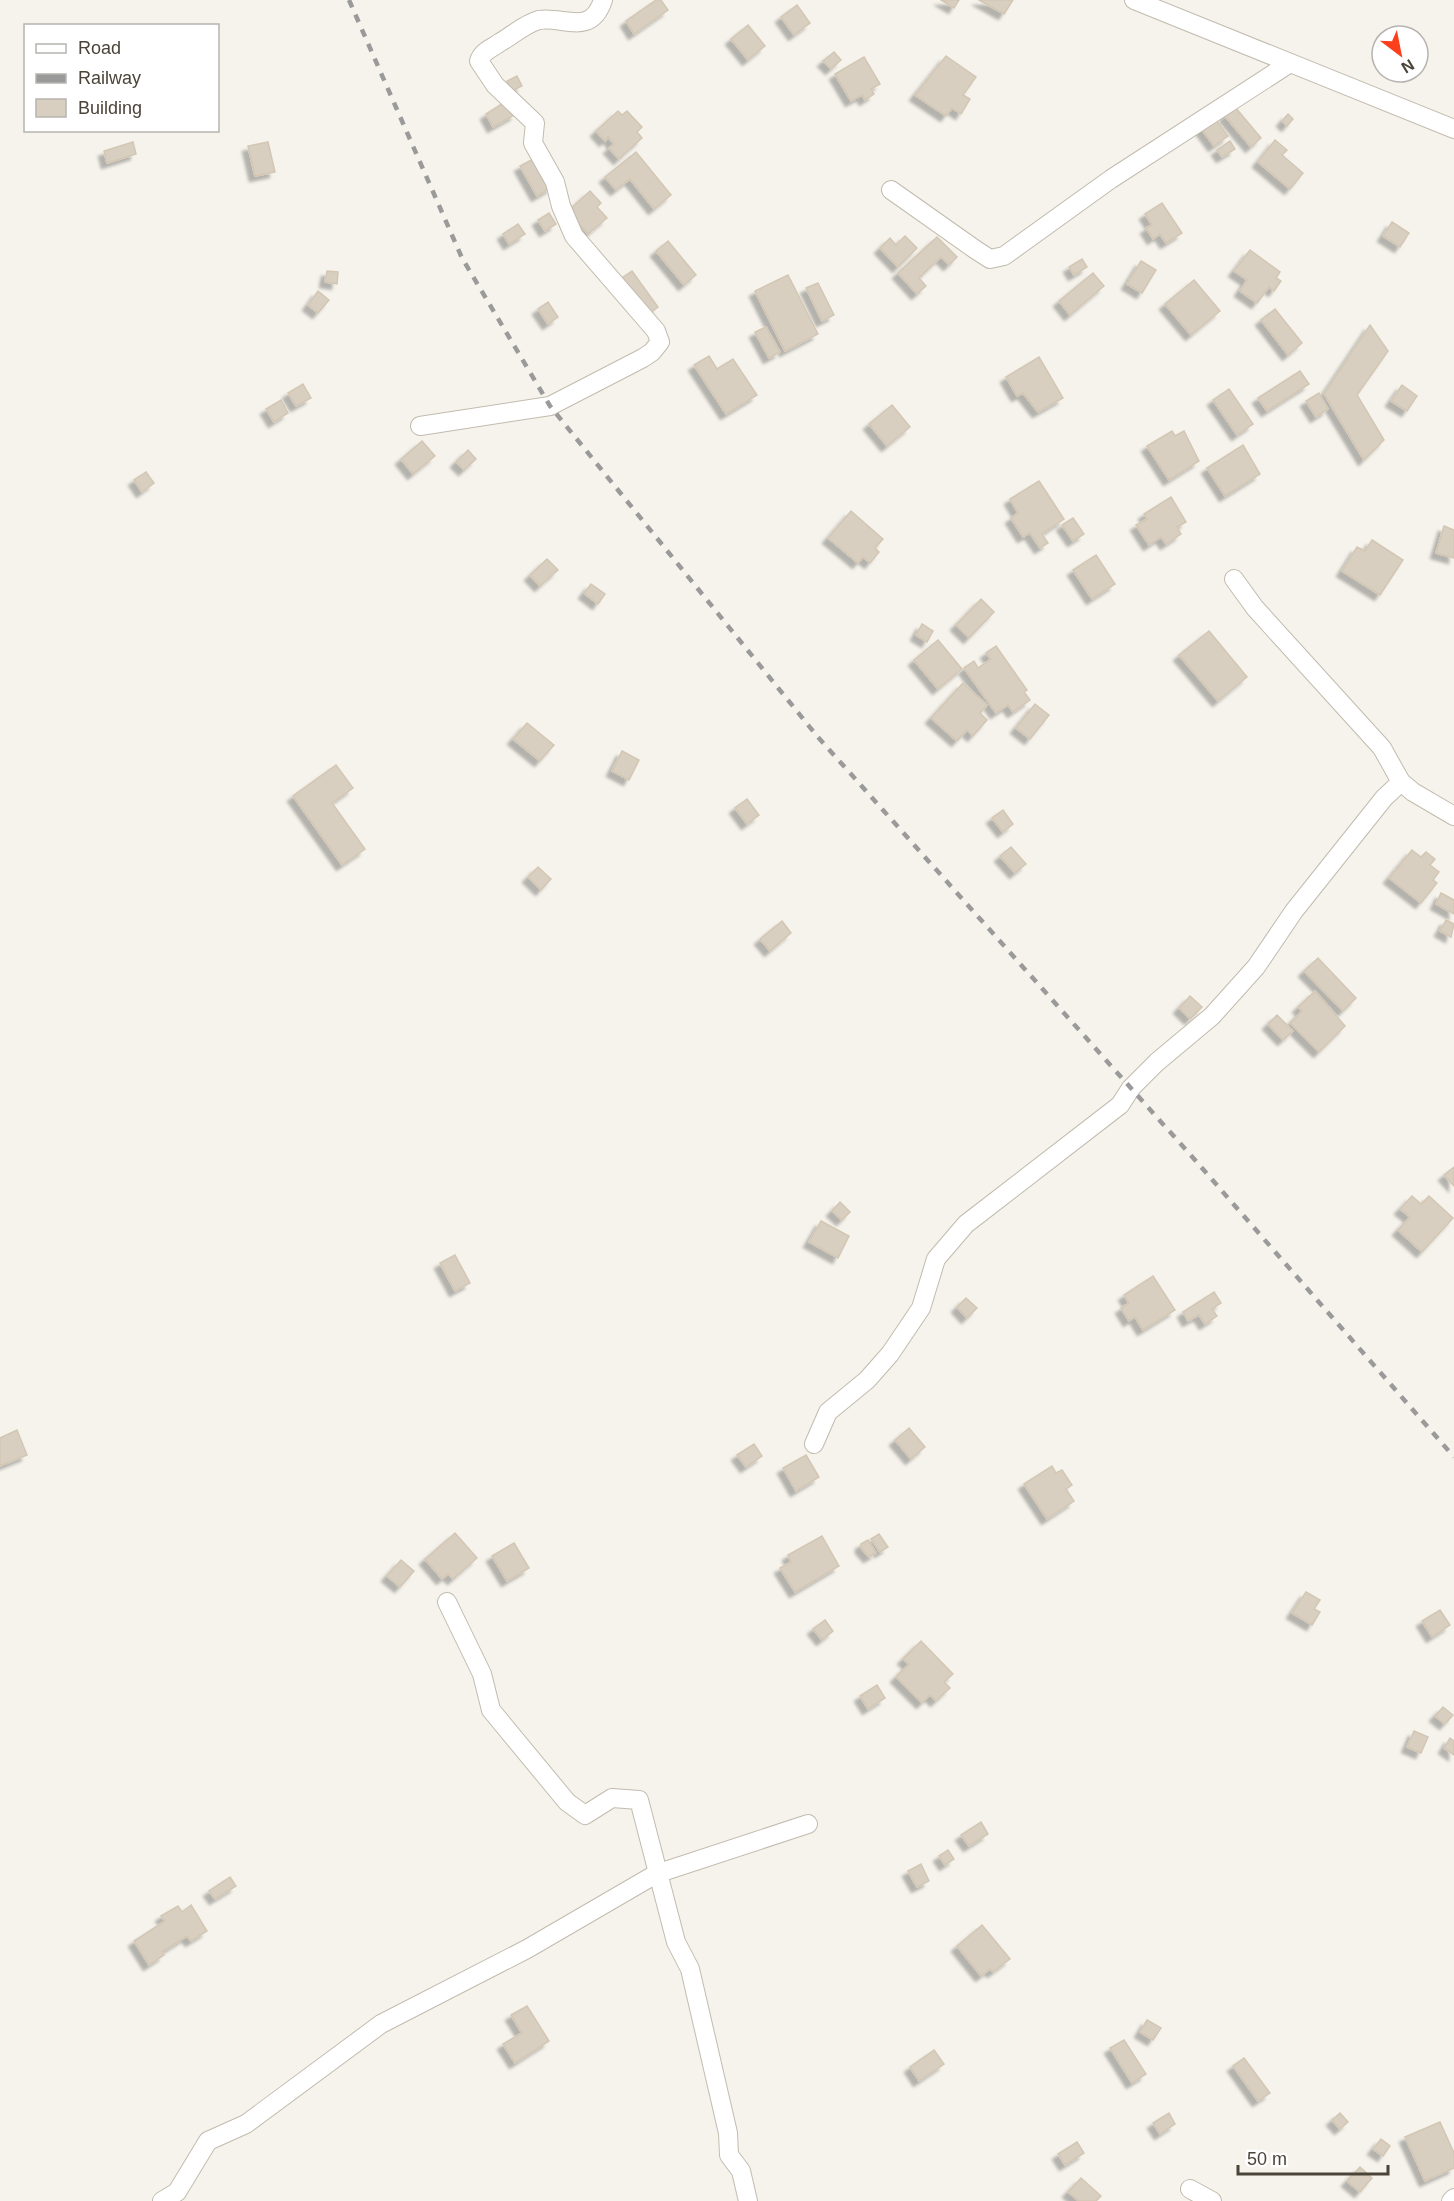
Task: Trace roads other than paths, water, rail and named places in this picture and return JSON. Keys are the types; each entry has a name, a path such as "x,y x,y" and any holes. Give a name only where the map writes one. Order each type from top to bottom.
{"street":[{"path":"420,426 550,405 643,358 660,342 656,331 574,236 561,206 555,182 533,143 535,123 495,85 479,61 487,50 533,22 543,20 578,23 596,13 603,0"},
{"path":"1134,0 1454,129"},
{"path":"891,190 976,250 990,259 997,259 1024,243 1111,178 1290,63"},
{"path":"1234,579 1255,608 1382,748 1401,782 1413,792 1454,816"},
{"path":"814,1444 828,1412 867,1380 890,1354 921,1308 936,1259 966,1224 1120,1106 1131,1088 1157,1062 1212,1016 1256,967 1294,911 1384,798 1401,782"},
{"path":"447,1602 482,1674 491,1710 567,1802 585,1815 612,1798 639,1800 656,1874 676,1942 690,1969 728,2133 729,2155 741,2171 748,2201"},
{"path":"162,2201 177,2192 208,2141 246,2124 381,2024 528,1950 656,1874 808,1824"},
{"path":"1190,2189 1212,2201"}],"railway":[{"path":"349,0 462,258 550,406 817,736 1195,1160 1454,1457"}]}
